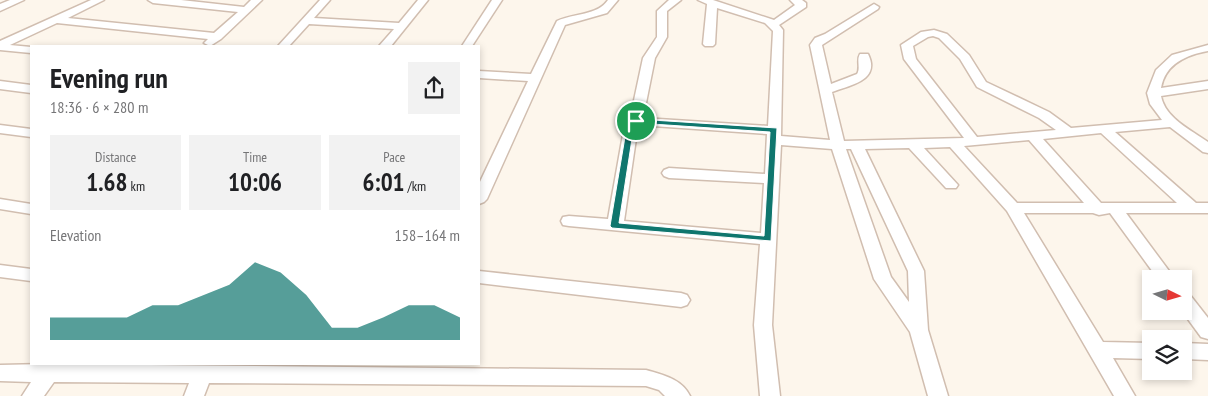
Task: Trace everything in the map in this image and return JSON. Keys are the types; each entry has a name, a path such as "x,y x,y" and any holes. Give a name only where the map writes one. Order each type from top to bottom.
{"street":[{"path":"0,8 19,0"},
{"path":"0,46 99,0"},
{"path":"153,0 246,10"},
{"path":"208,45 257,0"},
{"path":"284,45 325,0"},
{"path":"386,45 423,0"},
{"path":"468,45 497,0"},
{"path":"480,197 561,23 601,12 613,0"},
{"path":"636,121 649,58 662,37 662,11 667,4 676,0"},
{"path":"774,24 802,5 795,0"},
{"path":"709,44 706,1 769,21 778,30 774,73 774,135 763,325 770,396"},
{"path":"874,7 817,42 838,145 883,279 919,330"},
{"path":"57,20 216,37"},
{"path":"305,21 402,26"},
{"path":"973,141 910,59 907,45 925,34 934,33 943,36 965,57 981,84 1030,108 1068,132"},
{"path":"0,46 30,50"},
{"path":"1208,48 1192,51 1171,61 1159,75 1153,93 1158,109 1171,123 1208,149"},
{"path":"826,90 861,77 865,71 864,56"},
{"path":"480,74 534,78"},
{"path":"0,85 30,89"},
{"path":"1153,93 1208,85"},
{"path":"615,226 630,125 636,121 774,135 838,145 954,143 1171,123"},
{"path":"0,129 30,132"},
{"path":"1104,129 1203,210"},
{"path":"1193,137 1208,135"},
{"path":"1033,136 1107,210 1160,270"},
{"path":"954,143 1013,208 1125,396"},
{"path":"913,144 951,185"},
{"path":"856,145 916,271 919,330 938,396"},
{"path":"669,173 772,179"},
{"path":"2,207 30,209"},
{"path":"1013,208 1203,210"},
{"path":"569,221 768,239"},
{"path":"0,271 30,275"},
{"path":"480,277 681,300"},
{"path":"1192,311 1208,332"},
{"path":"1097,350 1142,351"},
{"path":"1192,351 1208,352"},
{"path":"32,396 52,369"},
{"path":"0,373 52,369 202,374 270,370 646,378 665,384 680,396"},
{"path":"194,396 202,374"}],"route":[{"path":"636,121 774,130 768,239 615,226 630,125 636,121"}]}
